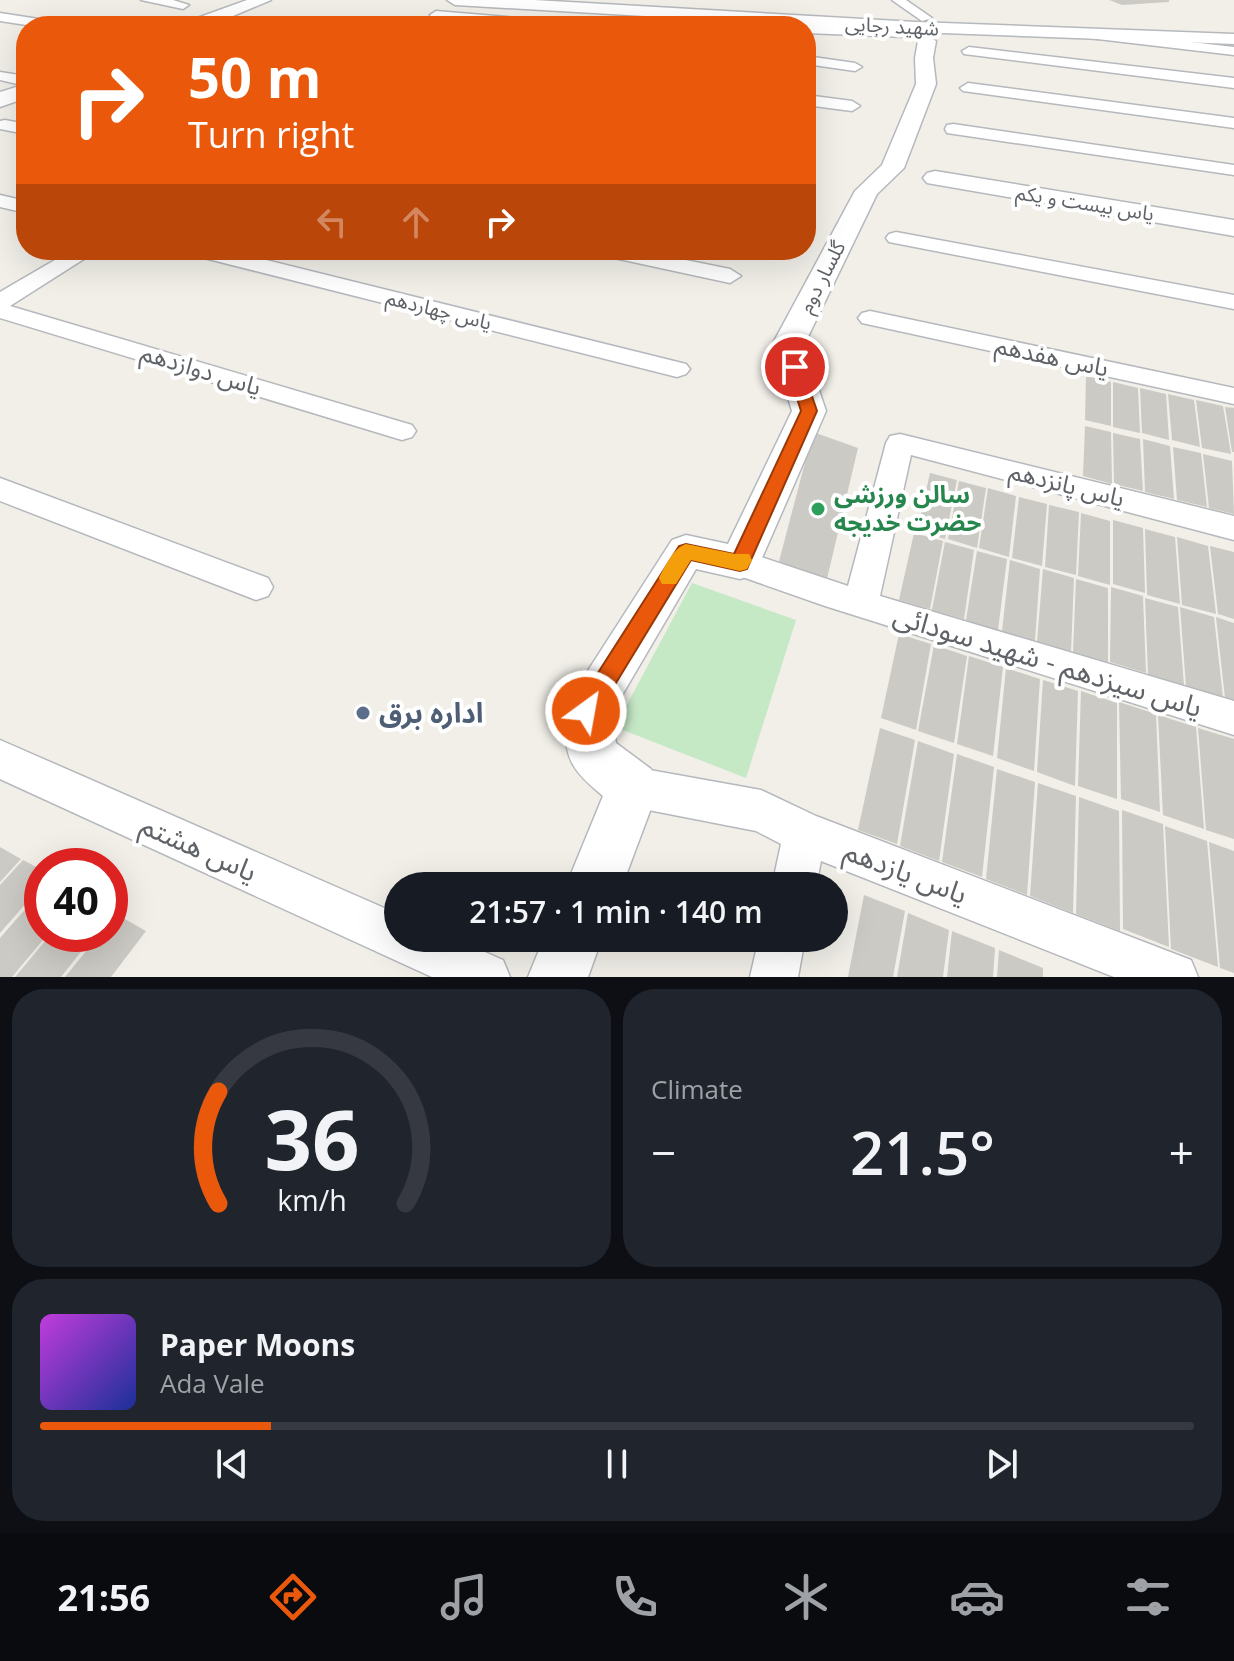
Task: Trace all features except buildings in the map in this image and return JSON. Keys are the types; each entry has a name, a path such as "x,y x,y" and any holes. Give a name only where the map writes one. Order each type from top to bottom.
{"main road":[{"path":"205,16 245,0"},
{"path":"219,16 263,0"}],"street":[{"path":"147,0 183,5"},
{"name":"شهید رجایی","path":"455,0 557,7 584,3 895,11 926,30 1092,34 1125,30 1234,39"},
{"name":"شهید رجایی","path":"584,3 697,16"},
{"path":"548,16 557,7"},
{"path":"895,11 926,30"},
{"path":"895,11 926,30"},
{"name":"شهید رجایی","path":"816,17 895,11"},
{"name":"شهید رجایی","path":"926,30 1234,28"},
{"path":"816,29 926,30"},
{"name":"گلسار دوم","path":"740,563 809,411 788,345 867,191 892,168 926,84 926,30"},
{"path":"1092,34 1234,51"},
{"path":"969,51 1234,83"},
{"path":"816,61 855,67"},
{"path":"968,88 1234,123"},
{"path":"816,101 852,106"},
{"path":"5,125 16,127"},
{"path":"953,129 1234,170"},
{"name":"یاس بیست و یکم","path":"935,178 1234,228"},
{"path":"896,238 1234,302"},
{"path":"0,302 70,260"},
{"name":"یاس چهاردهم","path":"240,260 677,369"},
{"path":"653,260 730,276"},
{"name":"یاس دوازدهم","path":"0,310 402,431"},
{"name":"یاس هفدهم","path":"870,318 1234,396"},
{"name":"یاس پانزدهم","path":"861,604 900,443 1234,528"},
{"path":"0,489 256,587"},
{"path":"600,872 633,787 593,756 586,711 686,551 740,563"},
{"name":"یاس سیزدهم - شهید سودائی","path":"740,563 861,604 1234,718"},
{"name":"یاس هشتم","path":"0,759 384,932"},
{"name":"یاس یازدهم","path":"633,787 761,811 805,833 1174,977"},
{"path":"797,872 805,833"},
{"name":"یاس هشتم","path":"430,952 486,977"},
{"path":"558,977 568,952"},
{"path":"774,977 779,952"}],"green space":[{"path":"692,583 796,620 746,778 615,727"}],"slow traffic":[{"path":"669,578 686,551 740,563 742,560"}],"place":[{"name":"سالن ورزشی حضرت خدیجه","path":"818,509"},
{"name":"اداره برق","path":"363,713"}],"route":[{"path":"586,711 686,551 740,563 809,411 795,367"}]}
